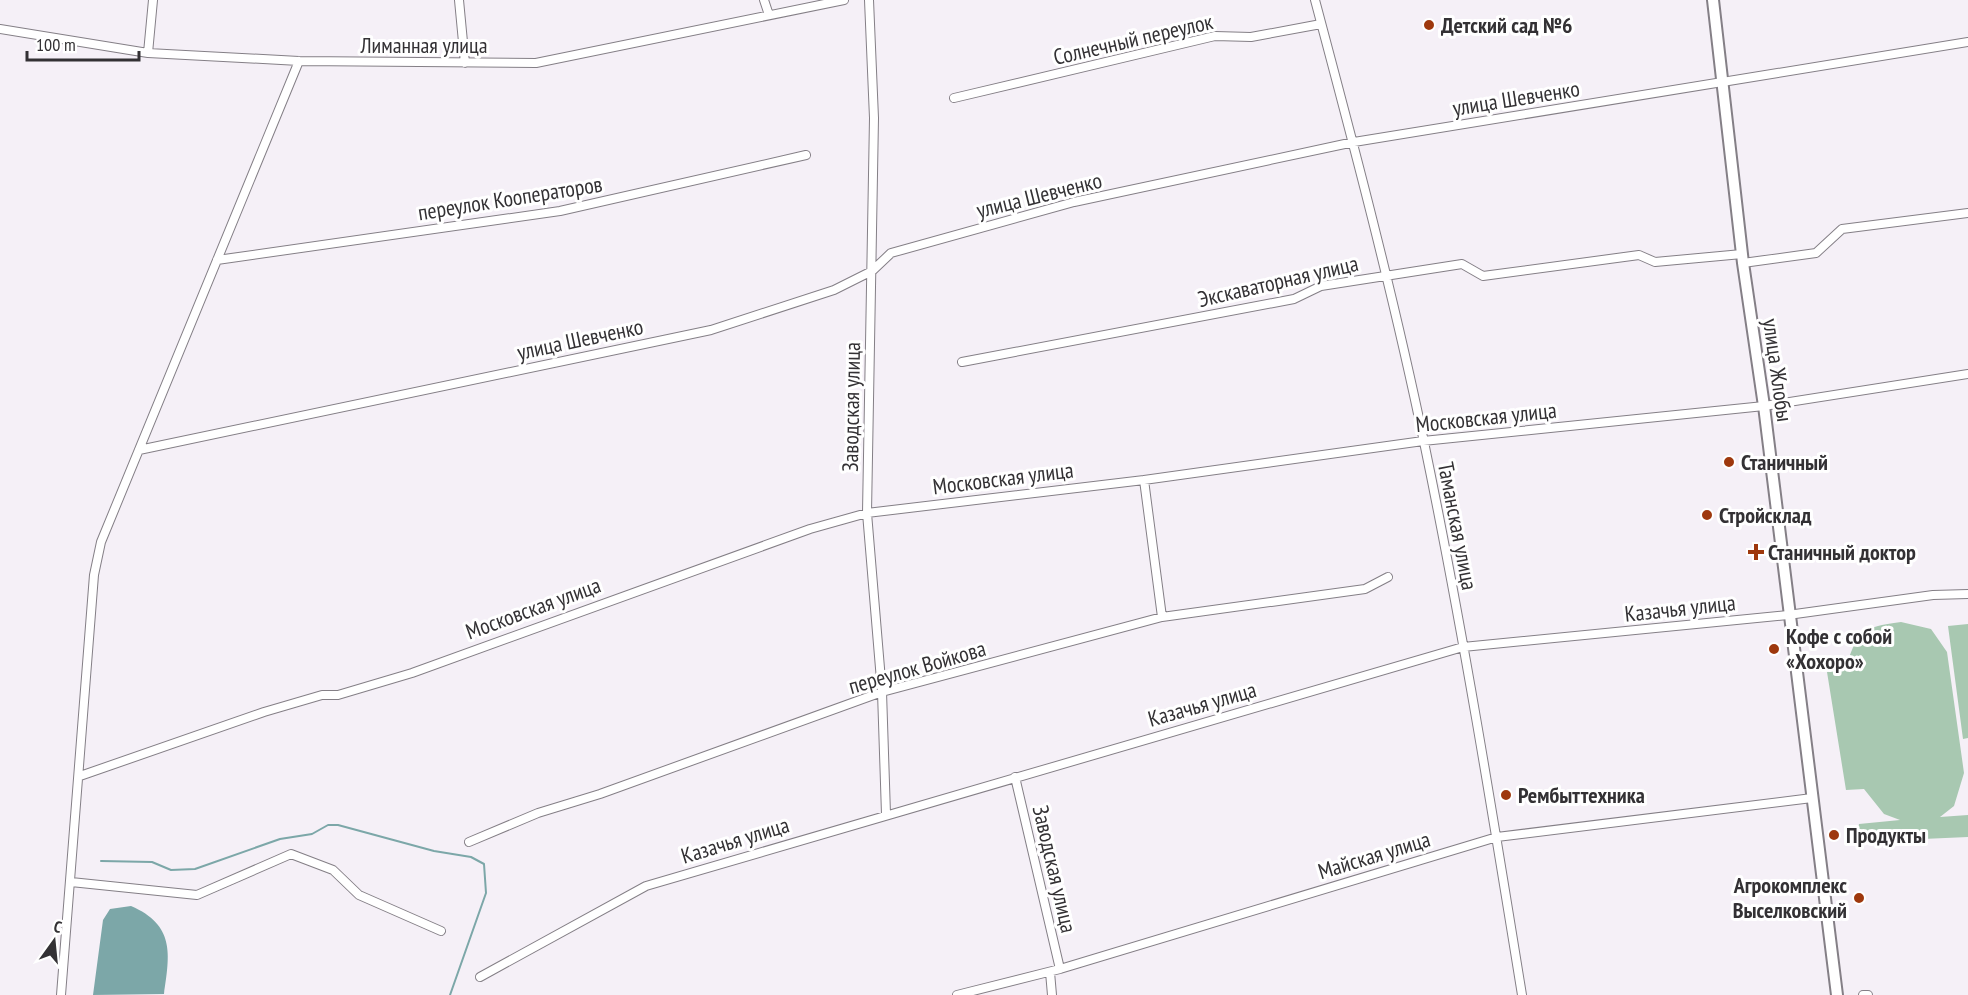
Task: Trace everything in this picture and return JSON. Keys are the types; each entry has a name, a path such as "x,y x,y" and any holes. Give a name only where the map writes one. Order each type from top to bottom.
{"street":[{"path":"148,53 153,0"},
{"path":"459,0 465,63"},
{"path":"764,0 769,15"},
{"name":"Лиманная улица","path":"0,29 148,53 299,62 536,63 844,0"},
{"name":"Заводская улица","path":"869,0 874,118 867,513 882,692 886,814"},
{"name":"Таманская улица","path":"1315,0 1354,142 1423,441 1497,837 1522,995"},
{"name":"улица Жлобы","path":"1713,0 1743,259 1764,405 1788,615 1838,995"},
{"name":"Солнечный переулок","path":"954,99 1215,36 1251,37 1321,24"},
{"name":"улица Шевченко","path":"139,450 711,330 834,290 872,271 891,253 1074,202 1354,142 1968,42"},
{"path":"61,995 94,575 101,542 299,62"},
{"name":"переулок Кооператоров","path":"217,261 560,211 806,155"},
{"name":"Экскаваторная улица","path":"962,362 1294,299 1321,286 1462,264 1483,276 1639,255 1655,262 1743,259 1816,253 1842,229 1968,213"},
{"name":"Московская улица","path":"80,776 264,712 322,695 338,695 412,673 810,529 867,513 1144,480 1423,441 1764,405 1968,374"},
{"path":"1144,480 1162,617"},
{"name":"переулок Войкова","path":"469,842 538,813 600,794 882,692 1162,617 1365,589 1388,577"},
{"name":"Казачья улица","path":"480,977 646,886 1463,647 1788,615 1933,595 1968,594"},
{"name":"Заводская улица","path":"1015,777 1060,969"},
{"name":"Майская улица","path":"957,995 1050,972 1497,837 1812,798"},
{"path":"71,882 197,896 291,854 333,870 359,895 441,931"},
{"path":"1050,972 1052,995"}],"green space":[{"path":"1901,622 1931,629 1947,652 1964,773 1954,806 1940,817 1968,815 1968,837 1855,842 1859,824 1900,820 1884,814 1864,789 1846,790 1827,672 1845,670 1857,639 1869,629"},
{"path":"1968,624 1968,738 1963,739 1948,626"}],"water":[{"path":"131,906 156,922 166,942 168,966 164,994 93,995 103,920 110,909"}],"waterway":[{"path":"101,861 152,862 171,870 195,869 280,839 312,834 328,825 338,825 434,851 471,857 484,864 486,893 450,995"}],"place":[{"name":"Детский сад №6","path":"1429,25"},
{"name":"Станичный","path":"1729,462"},
{"name":"Стройсклад","path":"1707,515"},
{"name":"Станичный доктор","path":"1756,552"},
{"name":"Кофе с собой «Хохоро»","path":"1774,649"},
{"name":"Рембыттехника","path":"1506,795"},
{"name":"Продукты","path":"1834,835"},
{"name":"Агрокомплекс Выселковский","path":"1859,898"}]}
